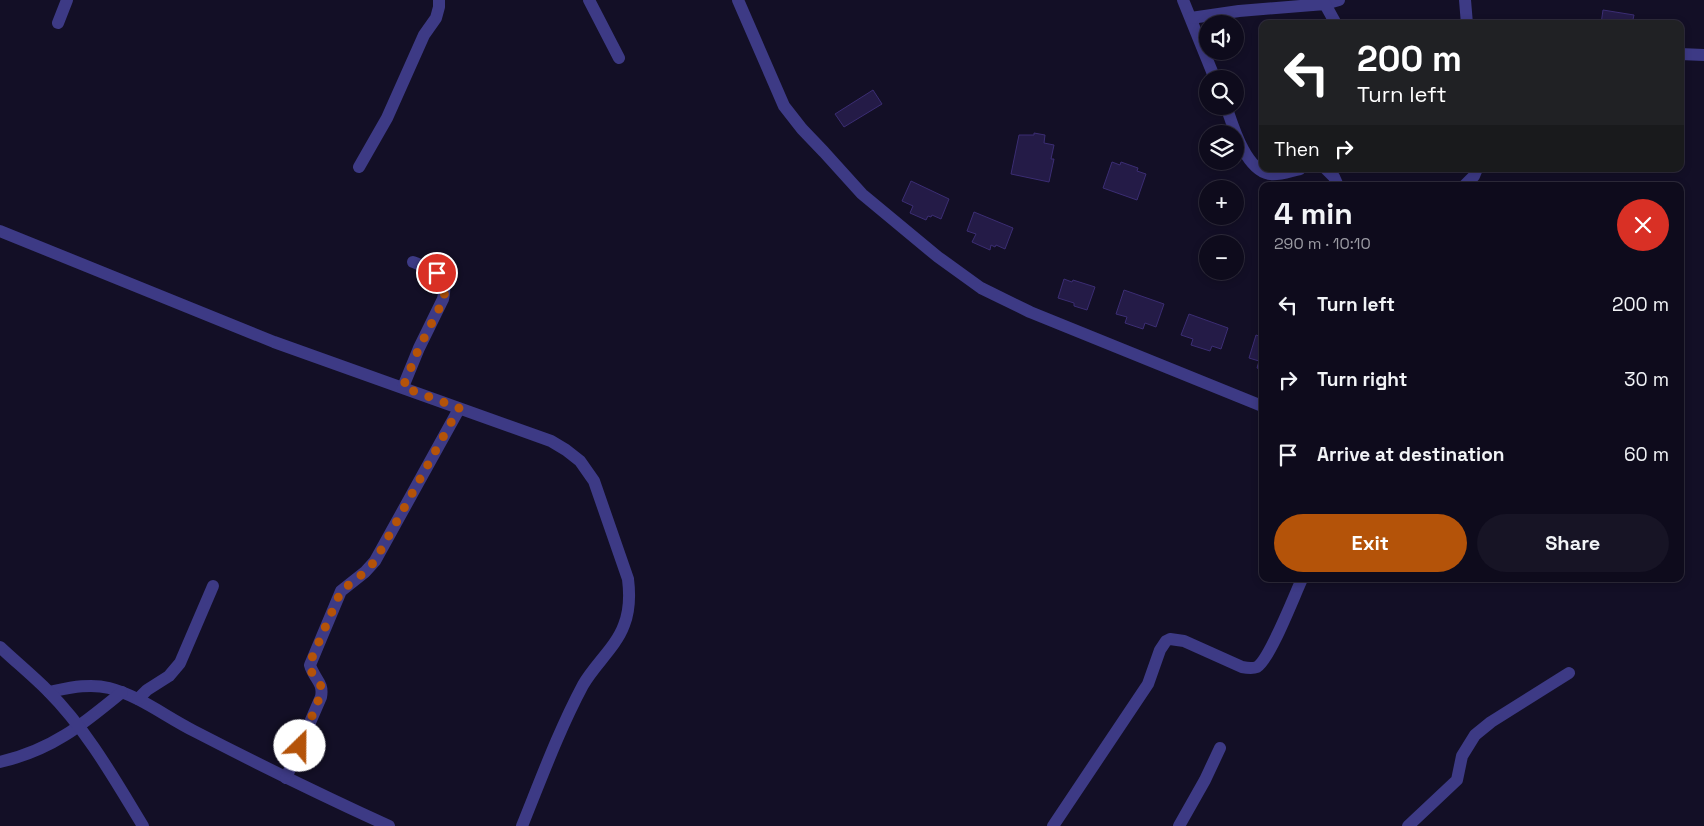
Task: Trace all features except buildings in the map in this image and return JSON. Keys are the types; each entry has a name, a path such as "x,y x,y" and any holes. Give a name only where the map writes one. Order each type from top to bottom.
{"street":[{"path":"58,23 67,0"},
{"path":"359,167 387,118 424,35 436,18 439,0"},
{"path":"589,0 620,58"},
{"path":"738,0 784,106 802,129 862,194 938,257 981,288 1030,312 1259,405"},
{"path":"1184,0 1211,70"},
{"path":"1191,18 1239,11 1324,4 1339,0"},
{"path":"1465,0 1467,20"},
{"path":"1324,4 1334,20"},
{"path":"1684,54 1704,55"},
{"path":"1229,115 1240,144 1259,168"},
{"path":"1264,172 1278,174 1287,172"},
{"path":"1468,182 1476,172"},
{"path":"0,232 274,342 551,441 580,461 594,481 628,579 628,613 624,627 584,684 559,737 522,826"},
{"path":"403,387 419,348 444,299 445,292 445,285 437,273 413,262"},
{"path":"286,778 321,697 322,685 312,673 310,666 339,595 348,584 365,572 375,561 459,408"},
{"path":"1053,826 1148,684 1160,650 1166,641 1170,639 1184,640 1242,667 1257,667 1268,654 1301,582"},
{"path":"138,699 147,690 169,676 180,663 213,586"},
{"path":"0,647 49,692 79,728 119,786 143,826"},
{"path":"1408,826 1457,780 1462,756 1475,735 1491,722 1569,673"},
{"path":"49,692 80,686 107,688 122,692 138,699 186,728 286,778 389,826"},
{"path":"0,762 18,758 55,742 79,728 122,692"},
{"path":"1179,826 1205,780 1220,748"}],"route":[{"path":"300,746 322,691 322,685 312,673 311,660 324,634 339,595 348,584 365,572 375,561 459,408 403,387 419,348 444,299 445,285 437,273"}]}
